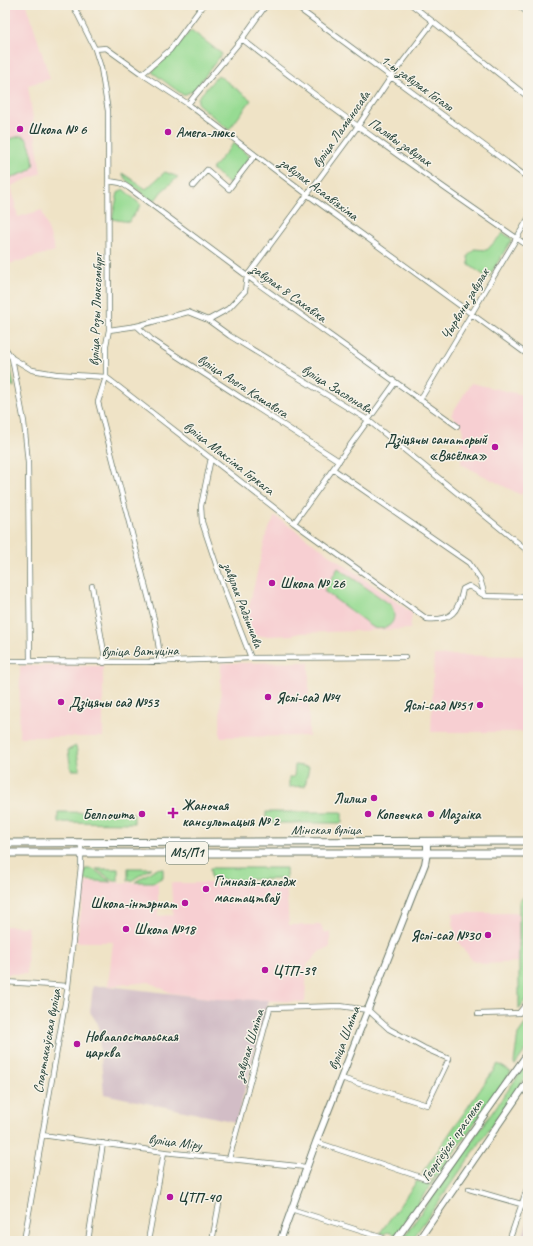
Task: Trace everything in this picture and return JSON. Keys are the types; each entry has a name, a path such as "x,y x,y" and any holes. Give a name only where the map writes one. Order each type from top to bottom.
{"main road":[{"name":"Мінская вуліца","path":"5,843 528,841"},
{"name":"вуліца Шміта","path":"280,1241 306,1167 425,864 427,842"},
{"name":"Мінская вуліца","path":"5,853 528,853"},
{"name":"Георгіеўскі праспект","path":"395,1241 528,1053"},
{"name":"Георгіеўскі праспект","path":"418,1241 528,1081"}],"street":[{"path":"74,7 83,5"},
{"path":"142,74 170,50 203,5"},
{"path":"188,104 242,39 266,5"},
{"name":"1-ы завулак Гогаля","path":"294,5 528,178"},
{"path":"412,5 528,97"},
{"path":"518,5 528,13"},
{"name":"вуліца Розы Люксембург","path":"74,7 95,49 101,68 108,111 109,330 106,345 106,377 98,402 155,623 161,662"},
{"name":"вуліца Ламаносава","path":"208,320 228,309 246,291 247,276 358,126 391,77 433,22"},
{"name":"Палявы завулак","path":"242,39 297,82 528,246"},
{"name":"завулак Асаавіяхіма","path":"95,49 106,48 188,104 308,195 528,355"},
{"path":"193,186 206,170 229,189 255,155"},
{"name":"завулак 8 Сакавіка","path":"109,181 121,183 129,188 247,276 457,426"},
{"name":"Чырвоны завулак","path":"420,400 528,219"},
{"name":"вуліца Заслонава","path":"109,330 137,326 188,312 208,320 230,336 368,420 528,551"},
{"name":"вуліца Алега Кашавога","path":"137,326 172,353 339,461"},
{"path":"5,348 12,358 32,370 56,374 106,377"},
{"path":"12,358 24,422 28,463 30,661"},
{"name":"вуліца Максіма Горкага","path":"106,377 294,523 428,619 438,620 446,618 453,613 461,598 463,589 469,586 485,596"},
{"path":"294,523 395,383"},
{"name":"завулак Радзішчава","path":"211,458 201,506 202,522 225,591 251,658 405,657"},
{"path":"333,469 469,563 480,579 485,596 528,596"},
{"path":"92,586 104,652 104,663"},
{"name":"вуліца Ватуціна","path":"5,661 104,663 251,658"},
{"name":"Спартакаўская вуліца","path":"24,1241 68,986 81,866 81,843"},
{"path":"5,982 68,986"},
{"path":"478,1014 519,1013 528,1002"},
{"name":"завулак Шміта","path":"229,1159 270,1008 340,1006 368,1010"},
{"path":"341,1078 427,1105 449,1059 424,1048 389,1029 368,1010"},
{"name":"вуліца Міру","path":"42,1135 164,1152 306,1167"},
{"path":"316,1142 426,1179"},
{"path":"88,1241 103,1143"},
{"path":"148,1241 164,1152"},
{"path":"509,1241 528,1186"},
{"path":"469,1189 528,1206"},
{"path":"212,1241 219,1204"},
{"path":"291,1209 383,1238"}],"shaded area":[{"name":"Школа № 6","path":"5,5 27,5 50,79 28,85 41,173 11,186 18,217 42,210 55,251 5,265"},
{"name":"Дзіцячы санаторый «Вясёлка»","path":"471,383 528,396 528,483 521,495 461,464 463,427 451,415"},
{"path":"275,516 412,613 410,629 301,633 292,635 249,637 248,611 266,535"},
{"path":"434,655 525,656 526,732 431,732"},
{"path":"309,662 309,736 220,737 221,663"},
{"name":"Дзіцячы сад №53","path":"20,666 103,666 103,737 19,737"},
{"path":"86,882 158,883 158,916 173,915 171,883 286,883 289,925 321,925 324,932 330,932 330,948 320,951 307,965 305,1002 217,999 171,993 149,982 108,986 113,942 76,942"},
{"path":"452,913 519,913 519,962 485,964 472,960 455,938"},
{"path":"5,926 28,927 27,974 5,974"},
{"path":"93,986 108,986 217,999 269,1000 236,1122 104,1094 98,1024 90,1012"},
{"path":"528,1221 528,1241 521,1241"}],"green space":[{"path":"191,30 222,54 193,91 183,95 152,72"},
{"path":"218,75 251,100 229,130 198,104 198,98"},
{"path":"21,136 26,138 29,144 33,156 33,167 29,171 5,180 5,140"},
{"path":"234,143 250,157 229,184 212,169"},
{"path":"165,172 178,177 161,192 156,199 152,201 126,180 122,173 146,189"},
{"path":"123,189 141,205 129,222 112,219 118,193"},
{"path":"503,233 512,239 488,278 469,265 468,256 474,249 487,250"},
{"path":"5,356 10,364 14,387 5,381"},
{"path":"338,568 391,605 394,615 392,623 389,626 385,628 374,628 324,591"},
{"path":"76,746 80,770 71,770 68,750"},
{"path":"295,765 309,767 305,786 289,787 289,778 294,777"},
{"path":"58,812 134,813 134,823 58,822"},
{"path":"266,812 342,812 342,823 266,823"},
{"path":"128,868 151,868 131,881 128,880"},
{"path":"163,868 163,877 154,882 135,882 155,869"},
{"path":"210,868 286,868 286,879 213,880 211,878"},
{"path":"85,869 93,869 111,882 84,880"},
{"path":"96,869 118,869 118,881 114,881"},
{"path":"528,892 528,996 519,1009 519,902"},
{"path":"528,1020 528,1047 515,1065 518,1034"},
{"path":"528,1062 528,1074 411,1241 401,1241"},
{"path":"498,1064 511,1072 391,1241 389,1241 394,1234 387,1232 385,1234 380,1233 417,1181 429,1185 435,1176 428,1173 426,1175 422,1173"}],"place":[{"name":"Школа № 6","path":"20,129"},
{"name":"Амега-люкс","path":"168,132"},
{"name":"Дзіцячы санаторый «Вясёлка»","path":"495,447"},
{"name":"Школа № 26","path":"272,583"},
{"name":"Яслі-сад №4","path":"268,697"},
{"name":"Дзіцячы сад №53","path":"61,702"},
{"name":"Яслі-сад №51","path":"480,705"},
{"name":"Лилия","path":"374,798"},
{"name":"Жаночая кансультацыя № 2","path":"173,813"},
{"name":"Белпошта","path":"142,814"},
{"name":"Копеечка","path":"368,814"},
{"name":"Мазаіка","path":"431,814"},
{"name":"Гімназія-каледж мастацтваў","path":"206,889"},
{"name":"Школа-інтэрнат","path":"185,903"},
{"name":"Школа №18","path":"126,929"},
{"name":"Яслі-сад №30","path":"488,935"},
{"name":"ЦТП-39","path":"265,970"},
{"name":"Новаапостальская царква","path":"77,1044"},
{"name":"ЦТП-40","path":"170,1197"}]}
